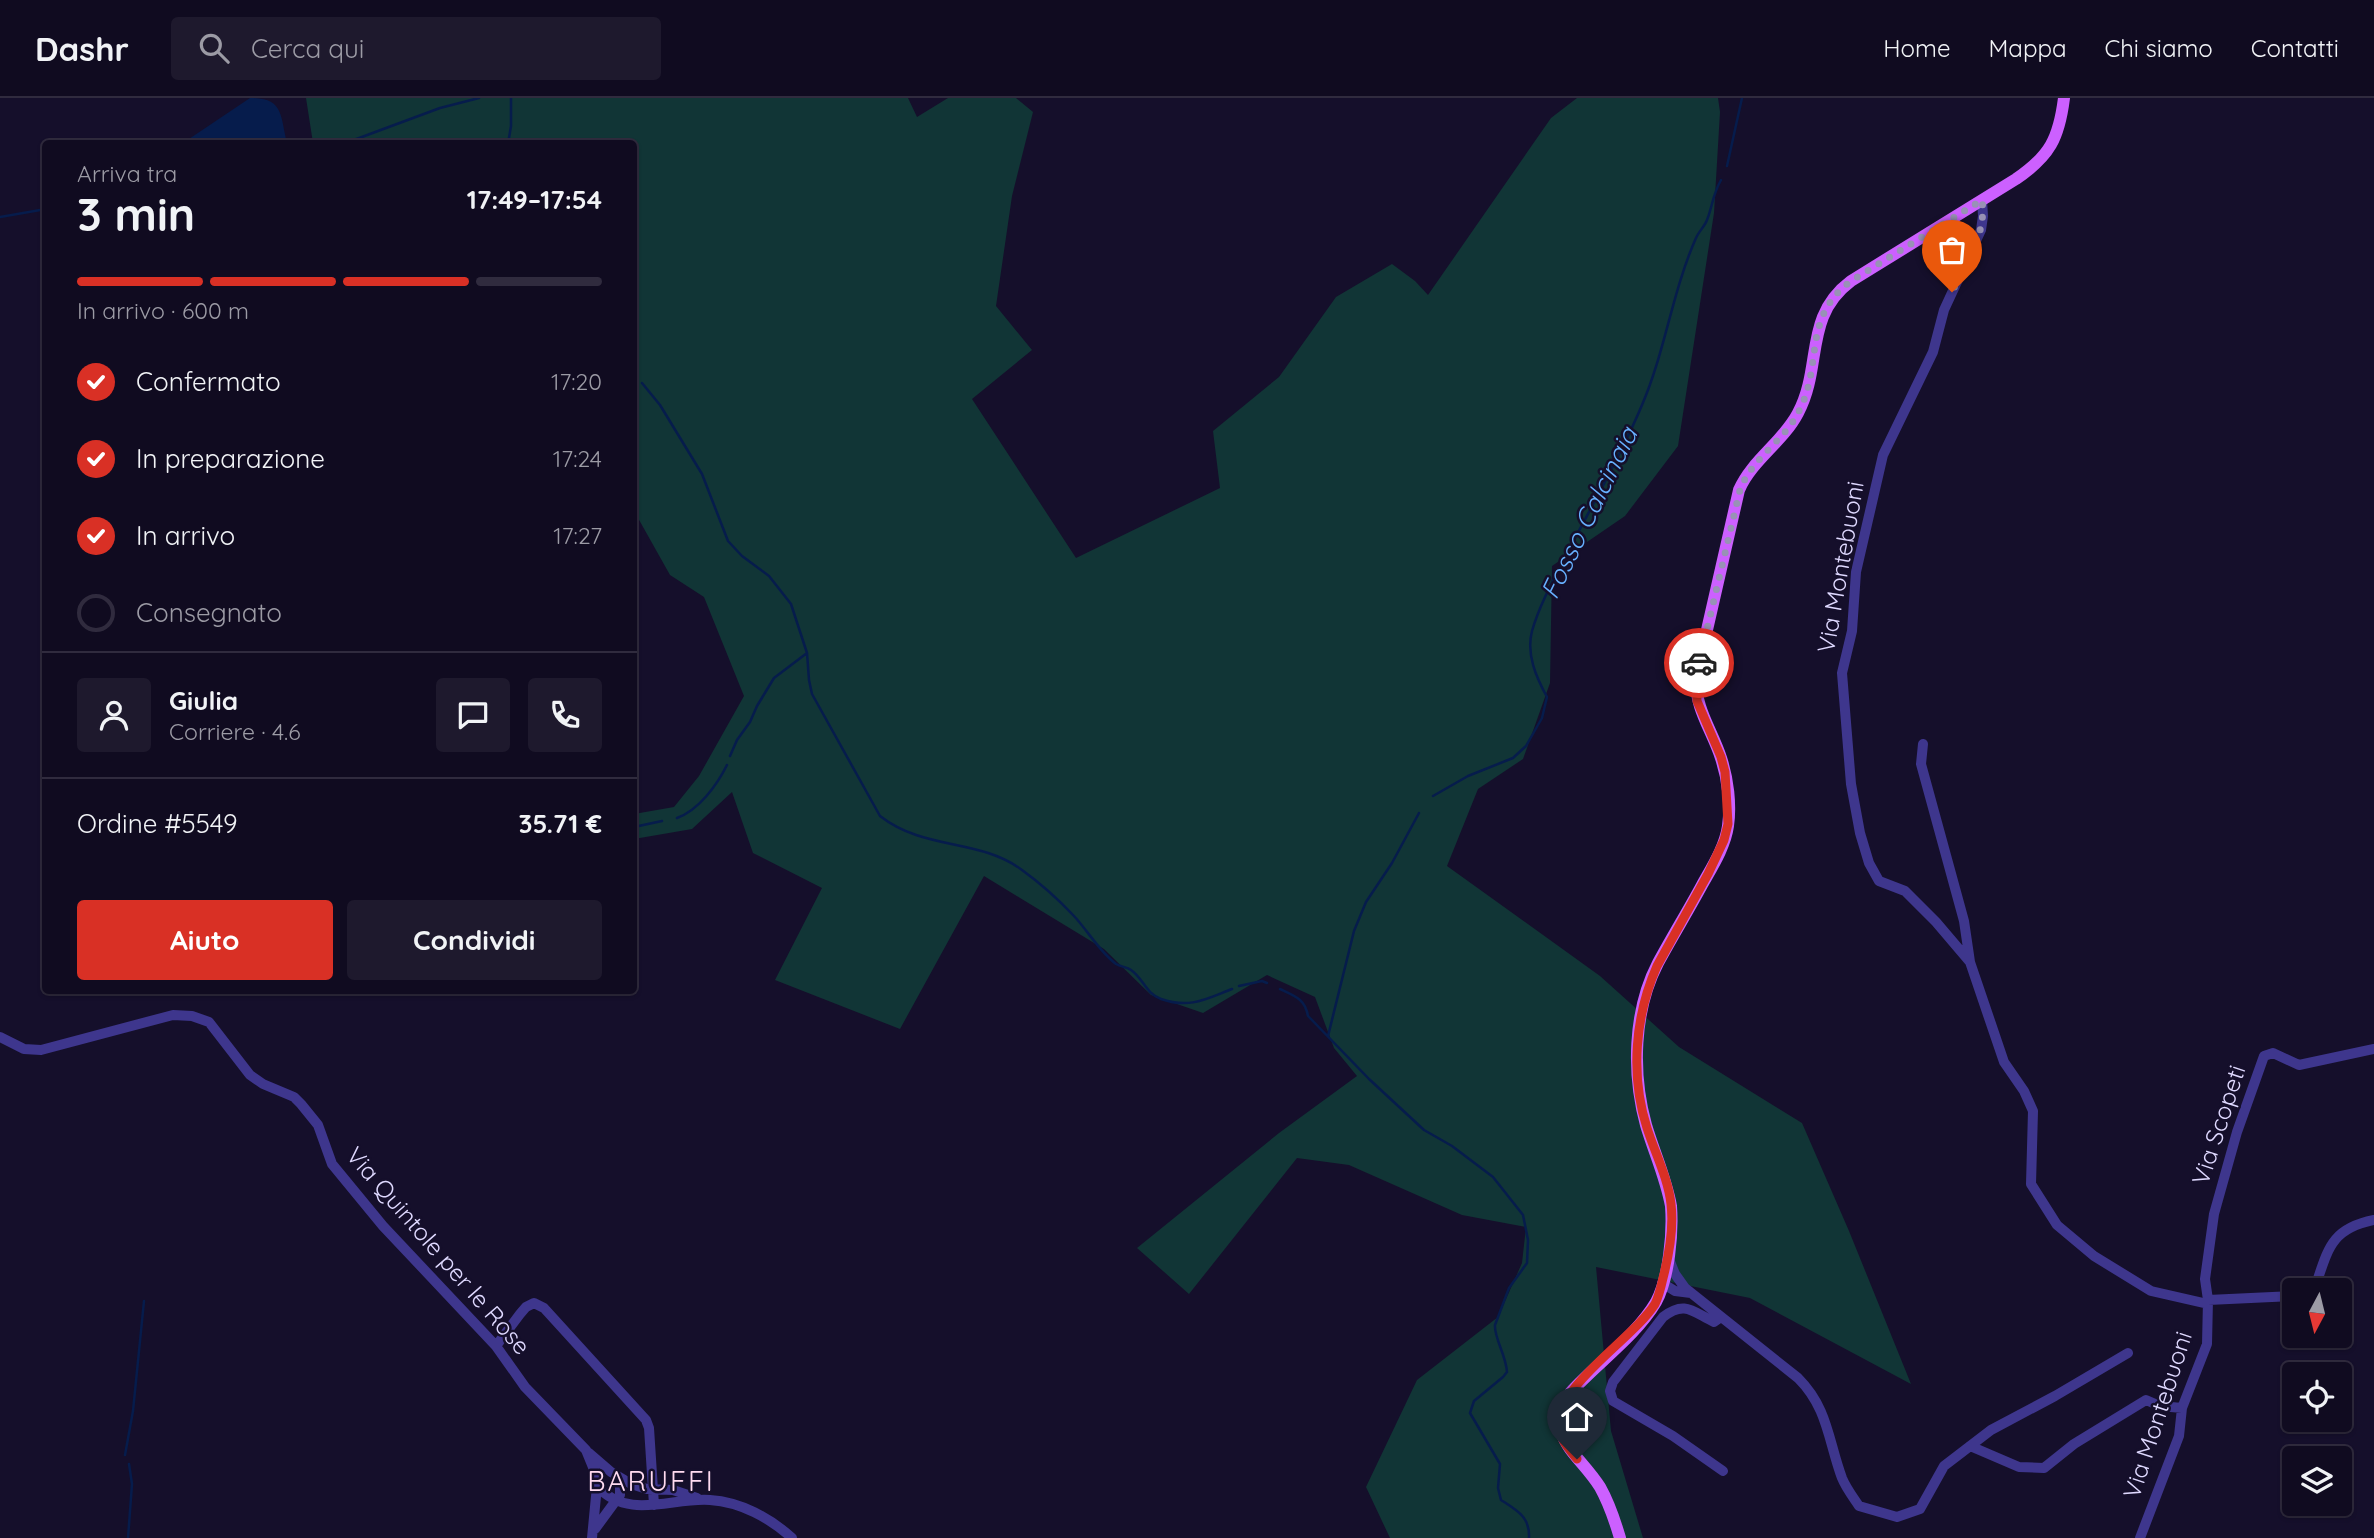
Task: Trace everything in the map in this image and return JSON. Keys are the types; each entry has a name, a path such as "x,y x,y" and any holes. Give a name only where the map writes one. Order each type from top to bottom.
{"main road":[{"path":"1620,1538 1600,1489 1564,1442 1559,1429 1562,1406 1570,1393 1656,1301 1668,1255 1671,1206 1640,1099 1637,1075 1639,1032 1645,999 1657,966 1708,874 1727,832 1729,808 1725,772 1721,757 1701,715 1696,678 1740,490 1750,470 1786,432 1800,410 1821,319 1833,296 1851,281 2029,170 2046,154 2057,135 2064,98"}],"street":[{"name":"Via Montebuoni","path":"1982,200 1981,230 1944,310 1933,352 1883,455 1856,572 1853,631 1842,673 1851,784 1869,863 1879,881 1905,891 1970,962 2004,1062 2024,1091 2033,1111 2031,1184 2057,1225 2094,1256 2151,1291 2208,1302 2282,1297"},
{"path":"1923,744 1921,764 1964,921 1970,962"},
{"name":"Via Quintole per le Rose","path":"0,1037 24,1049 41,1050 173,1015 192,1016 209,1022 250,1075 293,1097 309,1112 332,1164 410,1257 496,1346 525,1387 586,1450 595,1472 597,1486 593,1535"},
{"name":"Via Scopeti","path":"2205,1279 2214,1214 2236,1132 2264,1056 2273,1053 2300,1065 2374,1049"},
{"path":"2319,1278 2333,1241 2354,1224 2374,1220"},
{"path":"1668,1255 1685,1291"},
{"name":"Via Montebuoni","path":"2140,1538 2179,1436 2182,1408 2207,1344 2208,1302 2205,1279"},
{"path":"1662,1283 1685,1291 1798,1378 1811,1391 1826,1422 1843,1480 1859,1506 1897,1517 1920,1509 1944,1466 1991,1430 2128,1353"},
{"path":"1656,1301 1685,1291"},
{"path":"496,1346 526,1307 534,1303 541,1305 646,1420 649,1428 654,1505"},
{"path":"1721,1317 1714,1321 1686,1308 1670,1312 1663,1317 1613,1382 1610,1391 1612,1401 1673,1436 1723,1471"},
{"path":"1619,1343 1635,1354"},
{"path":"1970,1446 2019,1467 2045,1468 2074,1444 2146,1400 2160,1406 2182,1408"},
{"path":"586,1450 631,1484 653,1490 673,1490 703,1500 752,1510 792,1538"},
{"path":"620,1478 607,1479 597,1486 617,1500 630,1505 703,1500"},
{"path":"593,1535 617,1500 621,1491 620,1478"}],"green space":[{"path":"306,98 908,98 917,117 948,98 1016,98 1033,112 1012,196 996,306 1032,350 972,399 1076,558 1220,488 1213,431 1279,377 1336,297 1392,264 1415,281 1428,295 1551,118 1577,98 1718,98 1720,112 1714,213 1678,446 1625,516 1552,566 1550,683 1523,759 1478,789 1447,866 1600,976 1679,1047 1802,1123 1911,1384 1750,1298 1596,1267 1611,1431 1643,1538 1390,1538 1366,1487 1417,1380 1498,1317 1522,1263 1526,1227 1462,1215 1349,1165 1297,1158 1189,1294 1137,1248 1279,1133 1357,1076 1334,1048 1315,997 1267,975 1203,1013 1151,995 1104,949 984,876 900,1029 775,980 822,888 753,853 732,792 692,829 637,838 637,813 674,807 699,776 744,696 704,597 670,575 637,518 637,140 313,140"}],"water":[{"path":"250,98 269,101 275,105 281,116 286,140 187,140"}],"waterway":[{"path":"354,140 440,108 479,98"},
{"path":"509,140 511,98"},
{"name":"Fosso Calcinaia","path":"1727,166 1742,98"},
{"name":"Fosso Calcinaia","path":"1433,796 1468,776 1513,758 1526,746 1542,718 1547,697 1531,657 1532,631 1550,586 1642,405 1688,259 1697,235 1706,222 1721,180"},
{"path":"0,217 42,210"},
{"path":"642,383 660,405 702,474 728,541 742,556 769,576 791,604 807,653 812,694 880,816 915,835 988,853 1022,870 1068,910 1110,959 1135,973 1156,997 1171,1002 1189,1003 1232,989"},
{"path":"730,756 774,678 807,653"},
{"path":"677,818 693,809 706,796 727,765"},
{"name":"Fosso Calcinaia","path":"1328,1036 1354,931 1366,902 1392,863 1419,813"},
{"path":"637,826 662,821"},
{"path":"1239,986 1262,981 1267,983"},
{"path":"1280,989 1302,1002 1308,1016 1369,1079 1424,1130 1452,1146 1493,1177 1523,1215 1528,1240 1527,1263 1509,1288 1495,1325 1507,1372 1474,1401 1470,1413 1500,1464 1498,1488 1501,1500 1518,1511 1525,1520 1529,1538"},
{"path":"125,1455 133,1411 144,1301"},
{"path":"128,1538 132,1484 129,1464"}],"way so far":[{"path":"1699,663 1740,490 1750,470 1786,432 1800,410 1826,307 1833,296 1851,281 1982,200 1981,230 1952,292"}],"district":[{"name":"BARUFFI","path":"651,1481"}],"route":[{"path":"1577,1459 1564,1442 1559,1429 1562,1406 1584,1377 1654,1305 1659,1295 1670,1247 1672,1221 1669,1191 1646,1125 1640,1099 1637,1055 1648,985 1719,853 1728,824 1725,772 1721,757 1701,715 1695,691 1699,663"}]}
